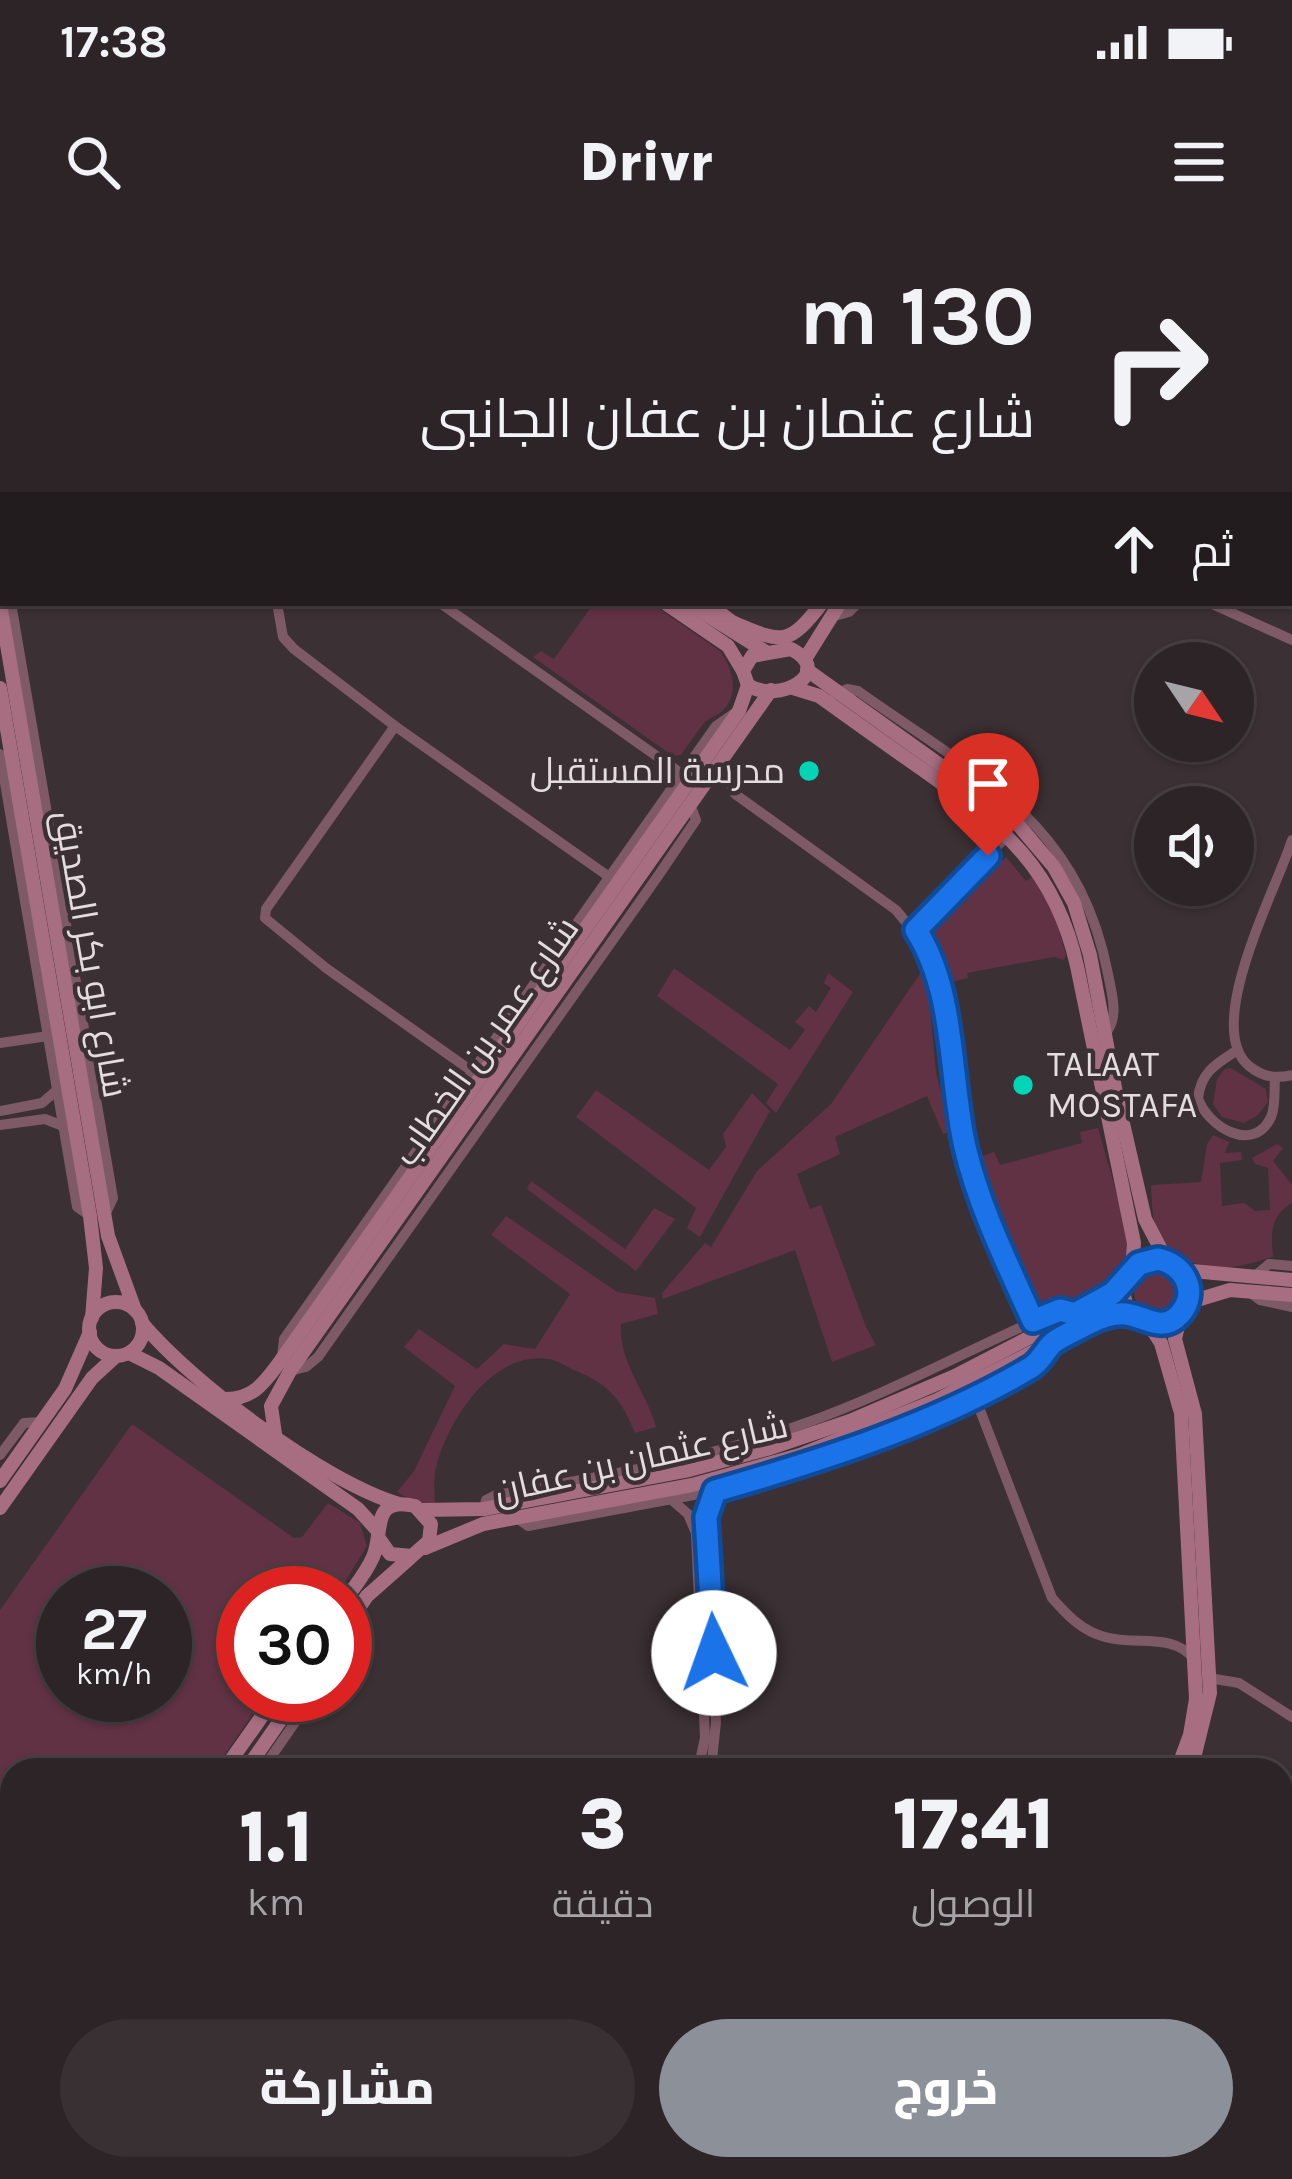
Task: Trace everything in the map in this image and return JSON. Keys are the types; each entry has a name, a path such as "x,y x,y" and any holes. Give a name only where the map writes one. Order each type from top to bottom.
{"street":[{"name":"شارع ابو بكر الصديق","path":"0,606 11,745"},
{"path":"11,745 48,1036 77,1207 97,1215 113,1198 12,606"},
{"path":"278,606 283,637 290,646 614,880"},
{"path":"444,606 682,774"},
{"path":"668,606 728,646 756,690 793,688 819,696 1010,815 1045,854 1065,886 1083,928 1145,1219 1188,1286 1175,1339 1196,1420 1209,1678 1208,1713 1195,1758"},
{"path":"693,606 773,651"},
{"path":"710,606 773,651"},
{"path":"1217,606 1292,640"},
{"path":"734,623 779,639 798,632 831,608"},
{"path":"793,688 801,683 831,608"},
{"path":"746,678 749,658 791,649 835,694 1009,835 1042,876 1069,933 1134,1243 1125,1299 1164,1353 1181,1413 1194,1624 1194,1712 1181,1758"},
{"name":"شارع عمر بن الخطاب","path":"519,1034 614,880 739,711 746,678"},
{"name":"شارع ابو بكر الصديق","path":"0,688 97,1215 139,1316"},
{"path":"835,694 847,688 858,691 1005,796 1048,836 1084,893 1099,932 1114,1017 1105,1035"},
{"name":"شارع عمر بن الخطاب","path":"226,1399 249,1396 286,1365 519,1034 771,690"},
{"path":"690,804 695,820 658,876 318,1357 306,1367 286,1365 284,1339 614,880 716,727 739,711"},
{"path":"395,726 266,909 265,918 326,968 473,1072"},
{"path":"720,761 735,794 896,910 929,950 940,980 965,1149 1033,1321"},
{"path":"916,930 1009,835"},
{"path":"1292,840 1238,984 1233,1012 1236,1051 1253,1069 1275,1078 1292,1075"},
{"path":"0,1043 48,1036"},
{"path":"1236,1051 1212,1066 1199,1089 1202,1107 1214,1124 1241,1135 1259,1130 1273,1111 1275,1078"},
{"path":"0,1111 42,1103 57,1090"},
{"path":"0,1125 45,1119 64,1126"},
{"name":"شارع ابو بكر الصديق","path":"91,1325 97,1215"},
{"path":"1129,1276 1148,1261 1292,1295"},
{"path":"1251,1282 1269,1264 1292,1266"},
{"name":"شارع عثمان بن عفان","path":"422,1510 484,1509 691,1478 850,1421 955,1376 1106,1298 1129,1276"},
{"path":"1140,1319 1160,1324 1207,1294 1251,1282 1292,1280"},
{"path":"1251,1282 1260,1300 1292,1307"},
{"path":"0,1481 71,1378 91,1325 106,1304 117,1302 139,1316 185,1368 275,1434 349,1483 422,1510 430,1524 418,1552 372,1592"},
{"path":"484,1509 485,1500 496,1495 759,1439 949,1364 1060,1310 1075,1314"},
{"path":"0,1508 92,1378 140,1343 139,1316"},
{"name":"شارع عثمان بن عفان","path":"418,1552 472,1528 841,1440 937,1400 1096,1320 1140,1319"},
{"path":"91,1325 101,1352 123,1354 159,1368 358,1509 391,1554 418,1552"},
{"path":"517,1518 528,1526 673,1501 830,1456 975,1396 1034,1366 1051,1344"},
{"name":"شارع عمر بن الخطاب","path":"275,1434 271,1406 286,1365"},
{"path":"975,1396 1052,1598 1094,1633 1119,1640 1168,1642 1184,1647 1194,1659"},
{"path":"0,1455 24,1423 42,1422"},
{"path":"712,1758 716,1721 706,1517 715,1491"},
{"path":"673,1501 688,1514 696,1533 705,1738 701,1758"},
{"path":"367,1566 386,1510 399,1504"},
{"path":"1168,1642 1194,1624"},
{"path":"1209,1678 1239,1683 1292,1718"},
{"path":"232,1758 258,1722"},
{"path":"254,1758 279,1722"},
{"path":"270,1758 295,1722"}],"shaded area":[{"path":"592,606 655,606 720,651 733,691 727,706 704,723 681,755 673,756 533,657 541,651 554,659"},
{"path":"1006,857 1026,881 1033,876 1054,914 1064,960 1054,957 967,973 968,978 955,981 948,977 927,929"},
{"path":"926,965 938,1005 930,1006 936,1073 952,1131 943,1134 927,1096 835,1137 840,1154 797,1174 810,1209 821,1205 876,1345 832,1362 795,1250 663,1299 662,1293 705,1243 711,1247 757,1171 831,1104"},
{"path":"674,968 790,1050 805,1030 795,1022 809,1006 816,1012 831,988 824,983 828,973 853,992 776,1113 766,1103 778,1084 657,996"},
{"path":"1231,1068 1266,1089 1268,1102 1244,1123 1222,1117 1213,1104 1217,1079"},
{"path":"596,1090 709,1170 726,1147 723,1134 752,1093 770,1111 700,1237 687,1228 696,1208 576,1117"},
{"path":"1098,1128 1126,1227 1126,1260 1110,1287 1093,1299 1038,1310 1030,1301 979,1157 994,1152 1000,1165 1082,1143 1080,1132"},
{"path":"1213,1135 1229,1142 1225,1153 1241,1152 1242,1160 1220,1163 1222,1206 1244,1203 1255,1211 1270,1210 1268,1168 1252,1158 1277,1144 1283,1148 1273,1161 1292,1185 1292,1203 1274,1226 1273,1257 1234,1267 1200,1265 1178,1257 1159,1236 1151,1185 1201,1182"},
{"path":"531,1181 625,1249 654,1208 675,1219 636,1271 527,1189"},
{"path":"506,1216 617,1292 655,1298 658,1314 621,1324 621,1338 656,1427 635,1433 612,1394 558,1362 528,1359 509,1366 475,1392 451,1429 436,1467 435,1513 397,1492 414,1471 455,1386 404,1347 419,1329 477,1369 504,1344 535,1349 570,1294 491,1235"},
{"path":"1156,1270 1172,1276 1178,1292 1172,1308 1156,1314 1140,1308 1134,1292 1140,1276"},
{"path":"132,1424 294,1538 302,1537 328,1503 360,1523 367,1546 355,1566 216,1566 216,1722 247,1722 222,1758 0,1758 0,1610"}],"place":[{"name":"مدرسة المستقبل","path":"809,771"},
{"name":"TALAAT MOSTAFA","path":"1023,1085"}],"route":[{"path":"714,1653 706,1517 715,1491 830,1456 975,1396 1034,1366 1051,1344 1096,1320 1133,1315 1160,1324 1171,1321 1187,1303 1186,1277 1174,1265 1158,1259 1139,1264 1113,1293 1075,1314 1060,1310 1033,1321 1009,1268 965,1149 940,980 916,930 988,856"}]}
